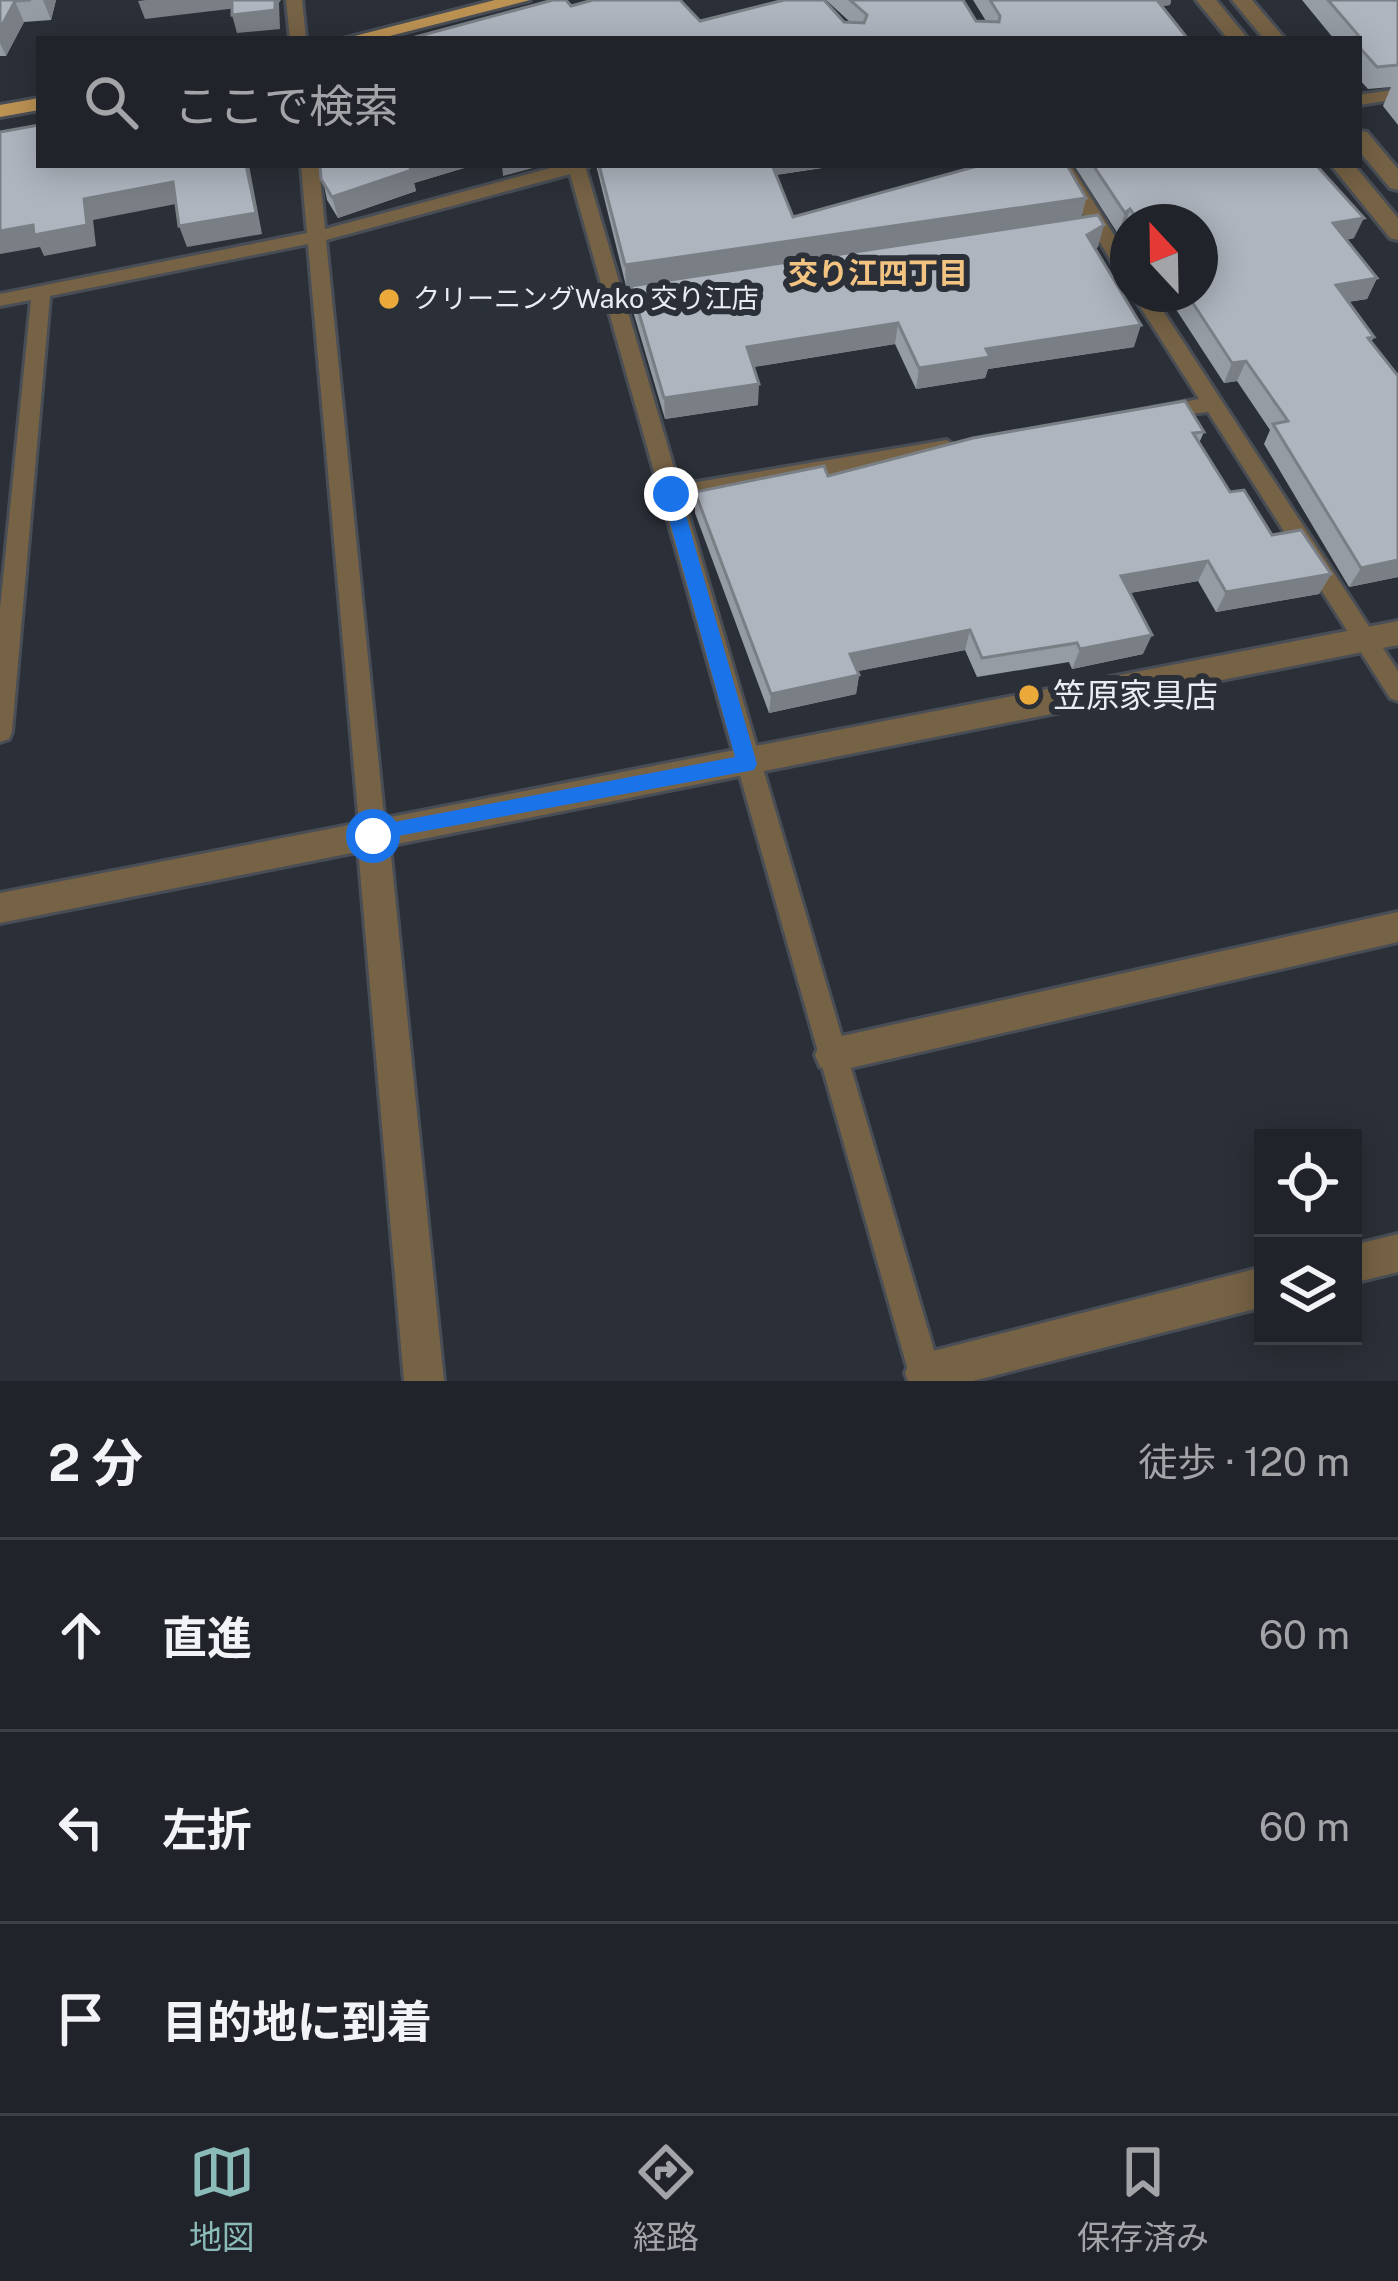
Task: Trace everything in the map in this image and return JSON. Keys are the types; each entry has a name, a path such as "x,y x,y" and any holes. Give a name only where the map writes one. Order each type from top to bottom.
{"main road":[{"path":"365,36 520,0"},
{"path":"0,112 36,105"}],"street":[{"path":"1206,0 1236,36"},
{"path":"1242,0 1272,36"},
{"path":"1362,141 1398,183"},
{"path":"1345,168 1398,232"},
{"path":"0,908 1398,633"},
{"path":"373,836 424,1381"},
{"path":"833,1055 1398,927"},
{"path":"1362,1262 1398,1253"},
{"path":"926,1377 1254,1289"}],"lane":[{"path":"294,0 298,36"},
{"path":"1362,100 1398,94"},
{"path":"310,168 373,836"},
{"path":"0,299 316,237 572,168"},
{"path":"580,168 625,297 671,494 926,1377"},
{"path":"1064,168 1110,246"},
{"path":"1074,229 1097,226"},
{"path":"0,732 10,477 41,292"},
{"path":"1154,312 1398,692"},
{"path":"1142,416 1213,404"},
{"path":"671,494 978,443"}],"building":[{"path":"0,0 31,0 15,1 0,29"},
{"path":"232,0 275,0 275,10 232,15"},
{"path":"553,0 566,0 571,6 593,0 680,0 700,21 784,0 824,0 844,22 864,23 867,15 850,0 963,0 976,21 999,22 990,0 1157,0 1186,36 419,36"},
{"path":"1328,0 1398,0 1398,65 1377,67 1362,50 1359,36"},
{"path":"36,126 36,168 247,168 256,213 179,226 173,182 84,199 87,225 34,235 33,225 0,231 0,132"},
{"path":"320,168 412,170 332,197"},
{"path":"600,168 773,168 793,217 970,168 1069,168 1086,198 625,265"},
{"path":"1095,168 1319,168 1364,218 1333,223 1377,278 1336,285 1398,376 1398,560 1361,568 1273,424 1288,421 1246,361 1232,363 1199,312 1218,312 1218,204 1119,204"},
{"path":"1098,215 1104,225 1087,235 1110,273 1110,312 1133,312 1141,325 986,349 990,357 919,368 898,323 747,347 759,384 664,398 631,286"},
{"path":"1185,401 1204,432 1193,433 1230,492 1244,490 1272,535 1301,530 1331,574 1226,592 1208,561 1121,576 1152,635 1080,649 1077,643 982,658 970,630 850,654 859,675 771,694 695,492 824,466 828,476 973,438"}],"place":[{"name":"クリーニングWako 交り江店","path":"389,299"},
{"name":"笠原家具店","path":"1029,695"}],"district":[{"name":"交り江四丁目","path":"878,274"}],"route":[{"path":"373,836 747,764 671,494"}]}
